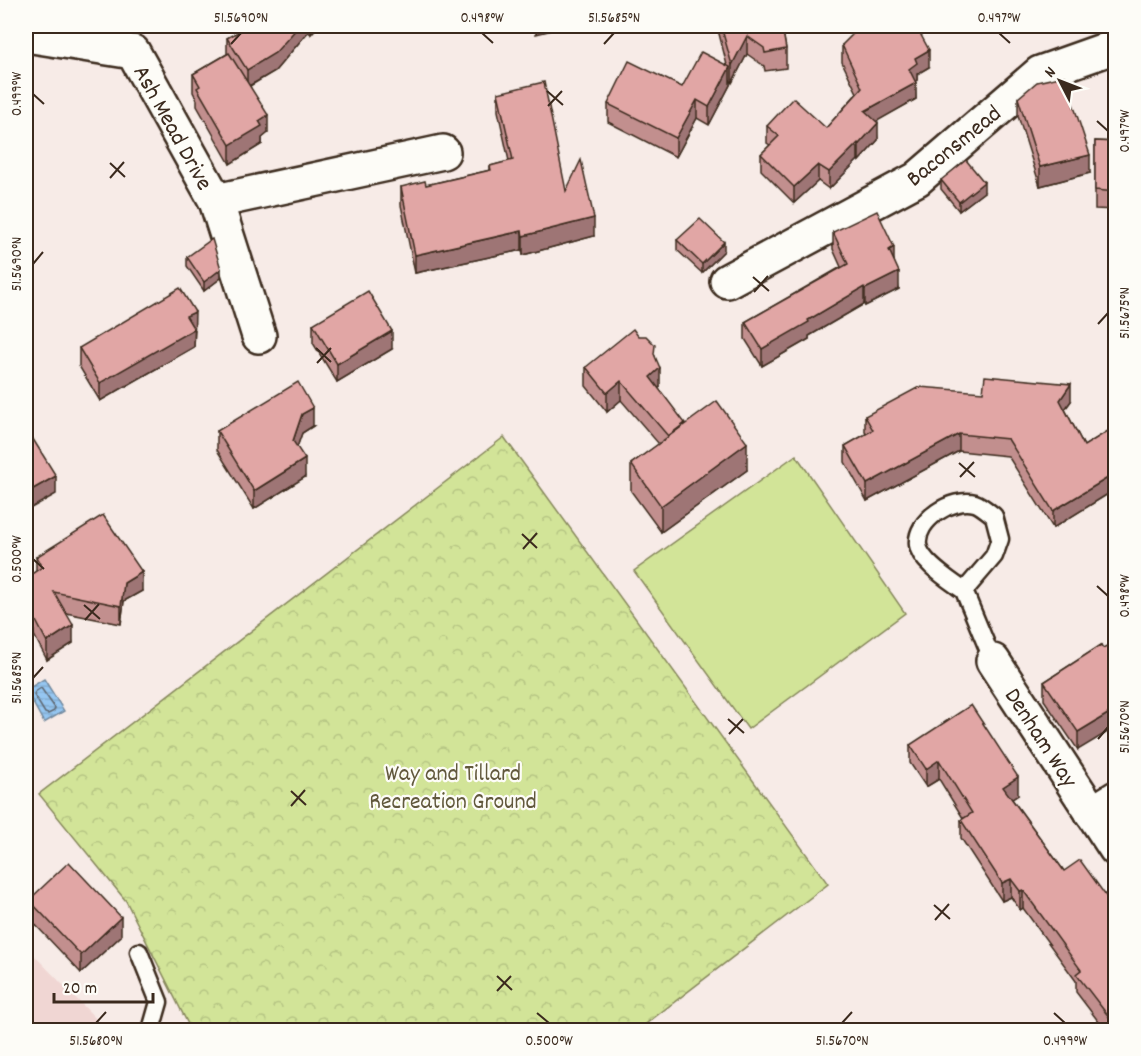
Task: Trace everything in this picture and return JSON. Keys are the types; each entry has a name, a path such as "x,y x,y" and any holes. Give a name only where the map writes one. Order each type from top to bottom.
{"street":[{"name":"Ash Mead Drive","path":"26,35 133,52 216,201 259,336"},
{"name":"Baconsmead","path":"727,281 917,179 1040,73 1116,46"},
{"name":"Ash Mead Drive","path":"216,201 443,152"},
{"name":"Denham Way","path":"993,661 1104,805 1116,849"}],"lane":[{"path":"964,591 994,556 1000,539 994,516 975,503 957,503 935,514 922,526 918,546 934,569 964,591 993,661"},
{"path":"139,952 159,1002 151,1030"}],"shaded area":[{"path":"26,947 107,1030 26,1030"}],"green space":[{"name":"Way and Tillard Recreation Ground","path":"504,437 828,884 638,1030 191,1030 126,901 39,794"},
{"path":"796,455 905,613 748,729 634,571"}],"water":[{"path":"44,679 64,711 44,723 26,690"}],"building":[{"path":"249,26 299,26 275,53 247,70 227,38"},
{"path":"721,26 782,26 786,49 765,53 764,48 747,36 732,65"},
{"path":"861,26 916,26 929,50 915,58 917,63 909,69 916,83 865,111 878,123 859,144 829,172 818,165 794,187 761,154 779,136 767,126 793,98 826,128 862,88 842,45"},
{"path":"701,52 730,67 709,107 697,100 676,138 608,104 629,61 682,87"},
{"path":"229,53 268,115 259,121 262,126 230,145 197,88 200,86 193,74"},
{"path":"1064,76 1090,155 1040,167 1018,98 1037,82"},
{"path":"544,82 566,191 581,160 594,218 523,236 522,231 415,255 401,187 425,181 426,185 491,170 490,166 513,160 498,93"},
{"path":"1095,141 1116,142 1116,192 1095,190"},
{"path":"966,160 984,182 959,202 941,180"},
{"path":"877,211 894,247 889,250 899,272 865,289 864,287 762,349 745,322 848,264 833,232"},
{"path":"700,219 724,242 702,264 677,240"},
{"path":"212,239 221,269 204,282 187,257"},
{"path":"180,288 195,312 186,316 194,329 100,383 79,348"},
{"path":"368,291 392,331 337,364 313,324"},
{"path":"633,329 638,336 646,336 655,345 654,354 660,368 650,377 685,423 668,436 621,381 607,393 586,367"},
{"path":"985,376 1071,384 1060,400 1084,446 1116,426 1116,473 1053,511 1008,439 959,434 867,484 845,446 873,430 865,416 919,387 983,392"},
{"path":"298,382 313,408 302,414 293,441 305,459 254,491 217,431"},
{"path":"717,401 747,443 661,506 631,464"},
{"path":"26,428 56,476 26,493"},
{"path":"103,515 142,572 124,583 121,606 54,592 73,625 47,642 34,617 26,622 26,578 42,567 36,557"},
{"path":"1116,641 1116,709 1078,732 1044,682 1101,645 1103,648"},
{"path":"971,705 1018,777 1003,787 1064,871 1080,860 1116,910 1116,922 1106,929 1116,940 1116,1026 1076,974 1081,970 1023,890 1020,891 1011,879 1002,883 961,820 972,813 939,760 926,769 910,745"},
{"path":"69,862 121,917 81,955 29,900"}]}
